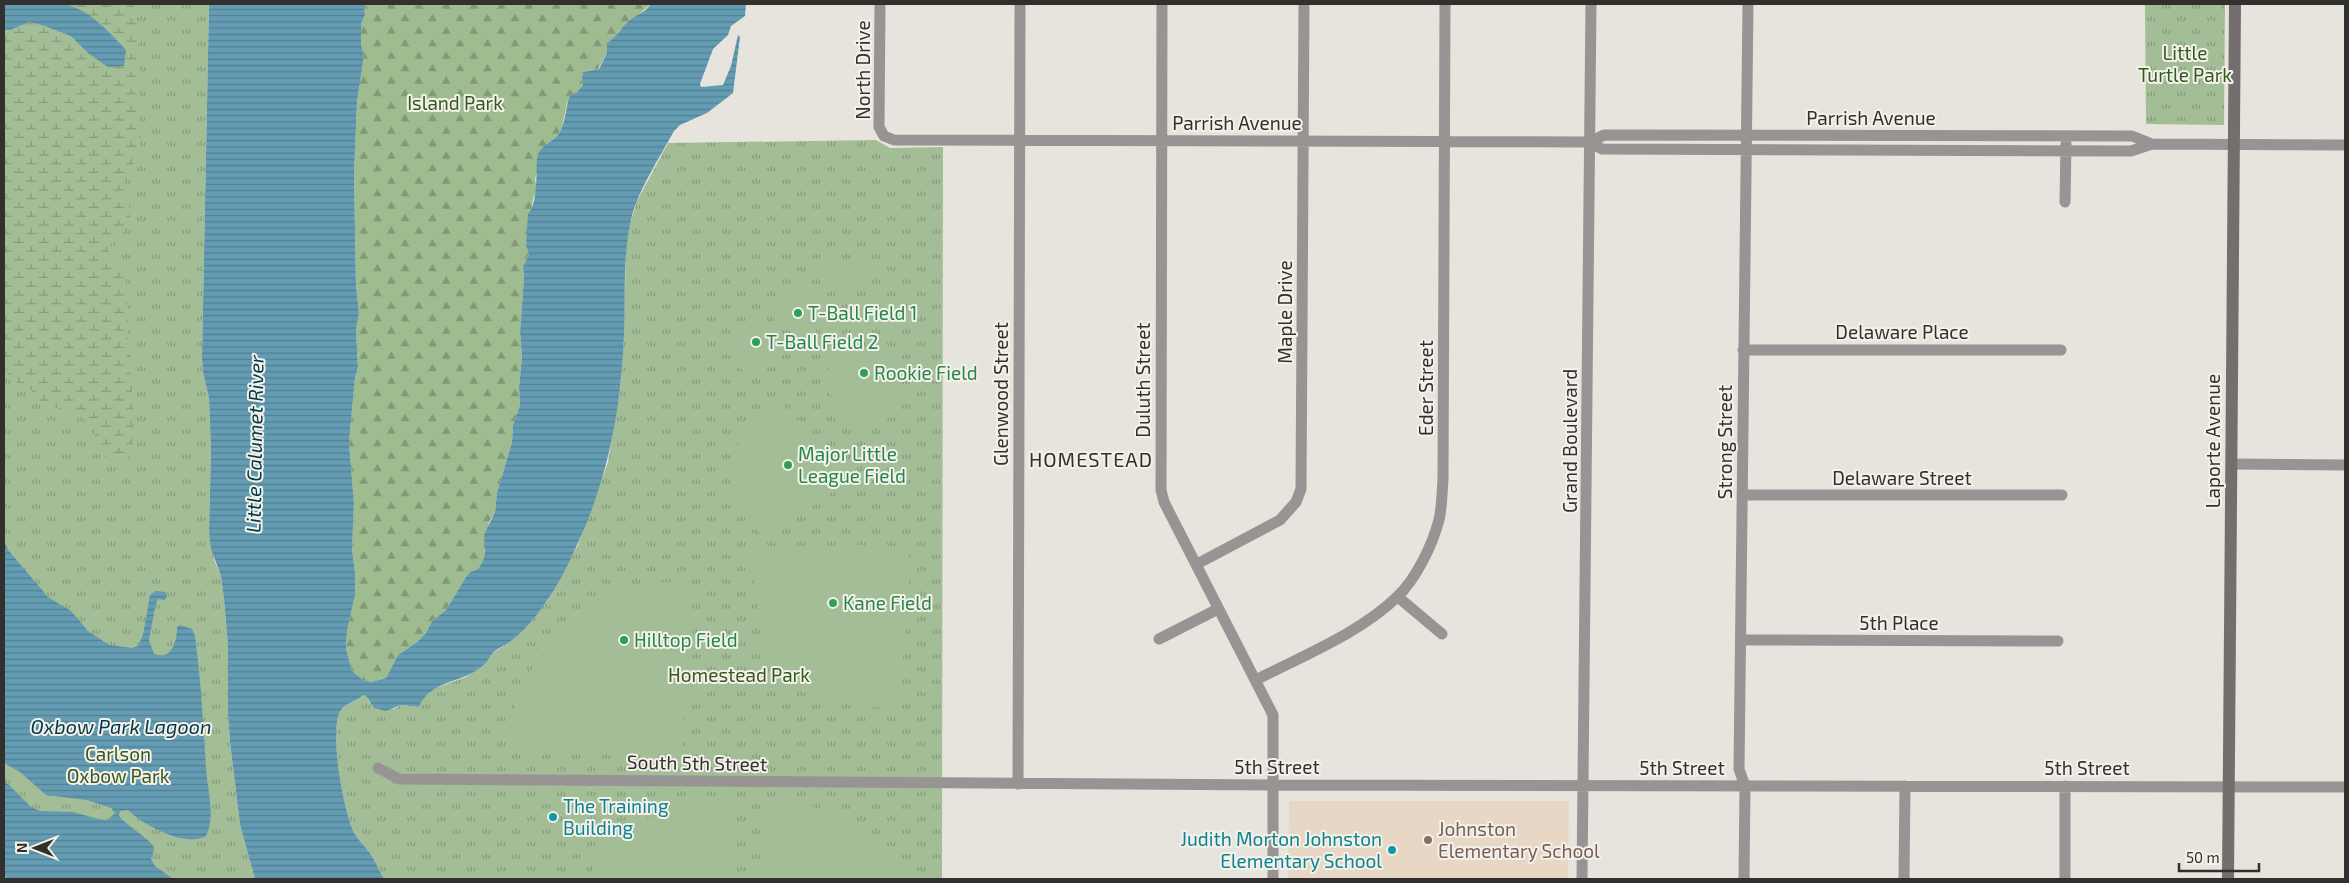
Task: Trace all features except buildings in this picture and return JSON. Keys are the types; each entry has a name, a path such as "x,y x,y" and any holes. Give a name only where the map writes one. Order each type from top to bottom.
{"street":[{"name":"North Drive","path":"880,4 879,126 884,136"},
{"name":"Glenwood Street","path":"1018,784 1020,4"},
{"name":"Duluth Street","path":"1162,4 1160,490 1164,502 1273,715 1273,879"},
{"name":"Maple Drive","path":"1197,564 1280,520 1296,502 1301,489 1304,4"},
{"name":"Eder Street","path":"1256,680 1344,634 1372,617 1398,597 1416,573 1429,547 1438,521 1444,479 1445,4"},
{"name":"Grand Boulevard","path":"1582,879 1591,4"},
{"name":"Strong Street","path":"1744,879 1745,786 1739,769 1748,4"},
{"name":"Laporte Avenue","path":"2228,879 2235,4"},
{"name":"Parrish Avenue","path":"884,136 894,140 1590,142 1604,135 2132,136 2152,144"},
{"path":"2065,202 2066,136"},
{"name":"Parrish Avenue","path":"1590,142 1602,149 2066,151 2131,151 2152,144 2345,145"},
{"name":"Delaware Place","path":"1743,350 2061,350"},
{"path":"2232,464 2345,465"},
{"name":"Delaware Street","path":"1742,495 2062,495"},
{"path":"1398,597 1442,634"},
{"path":"1159,639 1218,609"},
{"name":"5th Place","path":"1741,640 2058,641"},
{"name":"South 5th Street","path":"378,768 399,779 510,778 1018,784"},
{"name":"5th Street","path":"1018,784 2345,787"},
{"path":"1904,879 1905,786"},
{"path":"2064,879 2065,786"}],"shaded area":[{"name":"Johnston Elementary School","path":"1289,801 1569,801 1568,879 1288,879"}],"green space":[{"name":"Carlson Oxbow Park","path":"4,4 209,4 202,357 203,372 209,398 211,450 209,531 214,560 221,576 224,599 228,645 228,714 240,825 255,879 4,879"},
{"path":"68,4 134,4 138,34 140,95 138,113 141,140 139,155 124,179 123,193 131,212 129,223 122,234 111,244 107,257 124,270 128,295 128,335 134,416 132,447 129,457 121,466 108,459 100,451 96,442 94,427 74,412 43,405 32,391 11,379 4,367 4,30 10,30 29,22 71,36 88,53 82,11"},
{"name":"Island Park","path":"364,4 651,4 619,31 598,69 583,72 583,85 567,103 562,127 557,136 541,149 537,158 538,168 535,179 537,189 533,199 526,246 529,254 523,267 524,278 520,332 522,357 519,386 520,405 513,425 512,442 497,493 495,512 489,522 483,561 478,569 470,572 466,577 446,610 432,621 426,633 417,642 398,655 386,678 371,682 363,680 352,671 346,649 347,631 355,595 352,549 354,504 349,442 355,378 358,367 356,330 359,313 356,285 354,175 357,102 364,56 361,44 361,24 365,15"},
{"name":"Little Turtle Park","path":"2145,4 2225,4 2224,125 2146,124"},
{"name":"Homestead Park","path":"876,140 890,148 943,147 942,879 384,879 371,855 355,834 346,809 339,772 336,734 337,720 341,710 346,705 358,700 363,695 366,696 370,703 394,709 401,705 419,707 422,700 433,689 466,677 483,666 493,653 511,641 548,600 578,545 608,462 621,382 626,246 629,228 637,201 668,143"},
{"path":"825,261 867,266 865,291 823,287"},
{"path":"806,281 825,302 815,333 781,330 779,364 747,376 728,354 737,323 774,324 776,288"},
{"name":"Rookie Field","path":"832,348 895,348 901,357 895,417 857,423 825,389"},
{"name":"Major Little League Field","path":"774,397 830,450 844,469 844,480 827,497 763,537 748,519 741,506 737,491 735,460 743,430 751,417 761,406"},
{"name":"Kane Field","path":"858,545 901,547 911,559 899,708 862,706 841,702 789,681 776,667 762,628 749,547"},
{"name":"Hilltop Field","path":"665,582 692,584 683,747 676,754 512,752 512,721 519,691 531,671 551,647 590,604 626,588"},
{"path":"706,802 730,802 730,879 587,879 610,847 636,825 668,811"},
{"path":"791,802 829,812 858,827 882,848 906,879 764,879 764,804"}],"water":[{"path":"56,3 69,5 86,13 126,50 124,66 108,67 88,53 71,36 42,25 29,22 10,30 4,30 4,4"},
{"name":"Little Calumet River","path":"209,4 364,4 365,15 361,24 361,44 364,56 357,102 354,175 356,285 359,313 356,330 358,367 355,378 349,442 354,504 352,549 355,595 347,631 346,649 352,671 363,680 371,682 386,678 398,655 417,642 426,633 432,621 446,610 466,577 470,572 478,569 483,561 485,551 484,535 495,512 497,493 512,442 513,425 520,405 519,387 522,357 520,332 524,278 523,267 529,254 526,246 528,214 535,196 537,159 542,148 560,132 570,96 583,85 583,72 599,69 607,53 607,43 628,22 646,10 651,4 746,4 745,16 731,26 728,35 713,49 700,84 701,87 723,85 731,66 738,35 740,37 733,93 707,113 680,125 674,131 644,184 635,206 627,246 625,321 620,390 611,443 605,469 588,520 571,558 550,597 532,621 509,642 495,651 480,668 438,687 424,698 419,707 401,705 386,711 374,708 366,696 363,695 341,710 337,720 336,734 339,772 346,809 355,834 371,855 384,879 255,879 240,825 228,714 228,645 224,599 221,576 211,549 209,531 211,450 209,398 203,372 202,357"},
{"name":"Oxbow Park Lagoon","path":"4,540 8,550 48,597 71,611 88,631 109,645 132,648 138,646 143,635 150,595 156,591 165,592 167,595 165,600 158,599 156,603 149,640 154,654 165,655 169,652 176,638 177,627 180,625 192,629 195,636 199,669 211,811 206,836 198,839 176,837 154,828 128,810 120,811 119,816 152,845 154,849 151,859 155,866 173,879 8,879 4,876 4,780 31,807 40,811 73,812 108,820 115,813 111,808 87,800 46,795 20,772 4,763"}],"place":[{"name":"T-Ball Field 1","path":"798,313"},
{"name":"T-Ball Field 2","path":"756,342"},
{"name":"Rookie Field","path":"864,373"},
{"name":"Major Little League Field","path":"788,465"},
{"name":"Kane Field","path":"833,603"},
{"name":"Hilltop Field","path":"624,640"},
{"name":"The Training Building","path":"553,817"},
{"name":"Johnston Elementary School","path":"1428,840"},
{"name":"Judith Morton Johnston Elementary School","path":"1392,850"}],"district":[{"name":"HOMESTEAD","path":"1091,460"}]}
